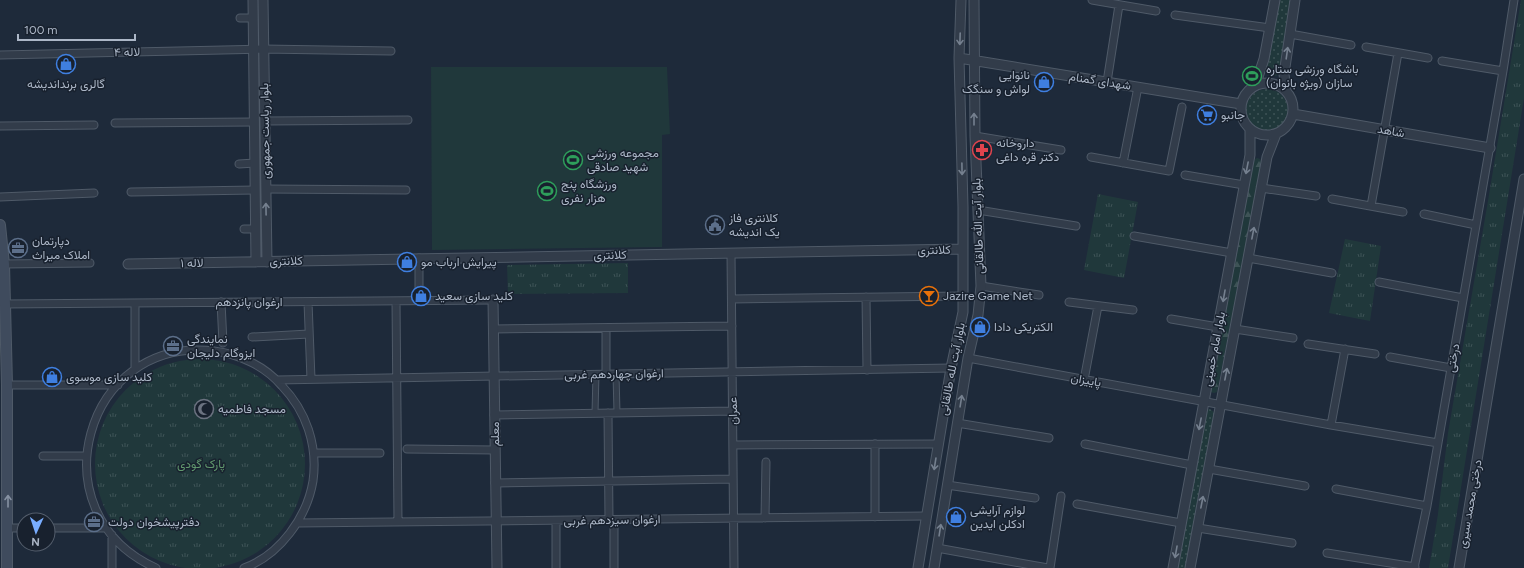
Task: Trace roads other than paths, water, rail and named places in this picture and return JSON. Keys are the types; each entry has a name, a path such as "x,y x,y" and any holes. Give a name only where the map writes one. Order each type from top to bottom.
{"main road":[{"path":"0,225 4,264 7,385 7,568"}],"street":[{"name":"بلوار ریاست جمهوری","path":"252,0 256,262"},
{"name":"بلوار ریاست جمهوری","path":"263,0 267,262"},
{"name":"بلوار آیت لله طالقانی","path":"919,565 951,368 963,312 959,58 961,0"},
{"name":"بلوار آیت الله طالقانی","path":"934,566 968,358 978,315 980,286 974,136 974,0"},
{"path":"1092,0 1156,11"},
{"path":"1255,86 1264,59 1275,0"},
{"path":"1286,91 1279,86 1271,84 1255,86 1248,90 1241,104 1242,118 1250,130 1267,136 1284,130 1289,123 1293,106 1286,91 1284,74 1295,0"},
{"name":"درختی","path":"1414,568 1427,506 1490,148 1514,0"},
{"path":"1107,82 1119,5"},
{"path":"1175,14 1270,28"},
{"path":"240,18 253,18"},
{"path":"253,34 254,39 256,40 260,39 263,34"},
{"path":"1290,34 1351,45"},
{"path":"1366,47 1428,58"},
{"name":"لاله ۴","path":"0,55 264,49 391,51"},
{"path":"1371,206 1398,52"},
{"path":"254,60 255,55 258,55 264,60"},
{"name":"شهدای گمنام","path":"959,58 1241,104"},
{"path":"1442,61 1503,71"},
{"path":"1123,163 1138,87"},
{"path":"1092,157 1169,171 1182,106"},
{"name":"شاهد","path":"1292,114 1490,148"},
{"path":"265,122 408,120"},
{"path":"115,123 254,122"},
{"path":"0,126 94,125"},
{"name":"بلوار امام خمینی","path":"1173,568 1250,155 1250,130"},
{"name":"بلوار امام خمینی","path":"1190,568 1266,157 1276,134"},
{"path":"974,136 1061,150"},
{"path":"240,164 255,163"},
{"path":"1185,175 1244,185"},
{"name":"درختی محمد سیری","path":"1459,568 1524,179"},
{"path":"1261,188 1316,196"},
{"path":"266,189 406,190"},
{"path":"131,192 255,190"},
{"path":"0,197 94,193"},
{"path":"1332,199 1403,212"},
{"path":"978,210 1076,226"},
{"path":"1424,214 1476,225"},
{"path":"244,229 256,229"},
{"path":"1134,236 1232,253"},
{"name":"کلانتری","path":"256,262 963,249"},
{"name":"عمران","path":"731,253 734,568"},
{"path":"419,258 419,301"},
{"path":"1248,258 1332,273"},
{"name":"لاله ۱","path":"128,264 256,262"},
{"path":"4,264 90,263"},
{"path":"1379,282 1463,298"},
{"path":"980,286 1039,295"},
{"path":"732,299 963,296"},
{"path":"866,297 867,370"},
{"name":"ارغوان پانزدهم","path":"4,304 493,300"},
{"name":"معلم","path":"493,300 496,568"},
{"path":"396,301 398,522"},
{"path":"221,302 223,343"},
{"path":"308,302 311,379"},
{"path":"1069,302 1133,310"},
{"path":"135,303 136,368"},
{"path":"1084,380 1098,306"},
{"path":"1171,319 1218,327"},
{"path":"493,329 732,326"},
{"path":"606,328 606,374"},
{"path":"1234,329 1293,338"},
{"path":"252,336 309,334"},
{"path":"1308,344 1375,354"},
{"path":"156,568 144,562 127,550 106,528 96,511 90,493 87,475 86,456 88,440 96,418 108,397 136,368 170,354 205,350 222,352 242,358 260,367 277,380 291,395 302,413 310,432 314,453 314,471 311,489 306,507 297,523 284,541 267,556 244,568"},
{"path":"1331,425 1344,350"},
{"path":"1390,357 1451,368"},
{"name":"پاییزان","path":"968,358 1331,425 1438,443"},
{"name":"ارغوان چهاردهم غربی","path":"277,380 951,368"},
{"path":"595,414 596,374"},
{"path":"616,374 617,413"},
{"path":"7,385 118,385"},
{"path":"494,415 733,411"},
{"path":"608,413 614,568"},
{"path":"957,423 1049,438"},
{"path":"875,444 875,517"},
{"path":"733,445 938,444"},
{"path":"1085,444 1192,465"},
{"path":"407,449 495,450"},
{"path":"314,453 380,453"},
{"path":"43,456 86,456"},
{"path":"765,518 766,462"},
{"path":"1209,469 1305,486"},
{"path":"495,483 733,479"},
{"path":"947,485 1035,498"},
{"path":"1336,489 1427,506"},
{"path":"937,548 1049,568 1061,496"},
{"path":"1077,504 1181,523"},
{"name":"ارغوان سیزدهم غربی","path":"297,523 926,516"},
{"path":"556,520 556,568"},
{"path":"8,528 16,528"},
{"path":"56,528 106,528"},
{"path":"1198,528 1292,543"},
{"path":"112,535 112,568"},
{"path":"1327,553 1414,568"},
{"path":"919,565 934,566"}],"place":[{"name":"گالری برنداندیشه","path":"66,64"},
{"name":"باشگاه ورزشی ستاره سازان (ویژه بانوان)","path":"1252,76"},
{"name":"نانوایی لواش و سنگک","path":"1044,82"},
{"name":"جانبو","path":"1207,115"},
{"name":"داروخانه دکتر قره داغی","path":"982,150"},
{"name":"مجموعه ورزشی شهید صادقی","path":"573,160"},
{"name":"ورزشگاه پنج هزار نفری","path":"547,191"},
{"name":"کلانتری فاز یک اندیشه","path":"715,225"},
{"name":"دپارتمان املاک میراث","path":"18,248"},
{"name":"پیرایش ارباب مو","path":"407,262"},
{"name":"کلید سازی سعید","path":"421,296"},
{"name":"Jazire Game Net","path":"929,296"},
{"name":"الکتریکی دادا","path":"980,327"},
{"name":"نمایندگی ایزوگام دلیجان","path":"173,346"},
{"name":"کلید سازی موسوی","path":"52,377"},
{"name":"مسجد فاطمیه","path":"204,409"},
{"name":"لوازم آرایشی ادکلن ایدین","path":"956,517"},
{"name":"دفترپیشخوان دولت","path":"94,522"}],"park label":[{"name":"پارک گودی","path":"201,464"}]}
